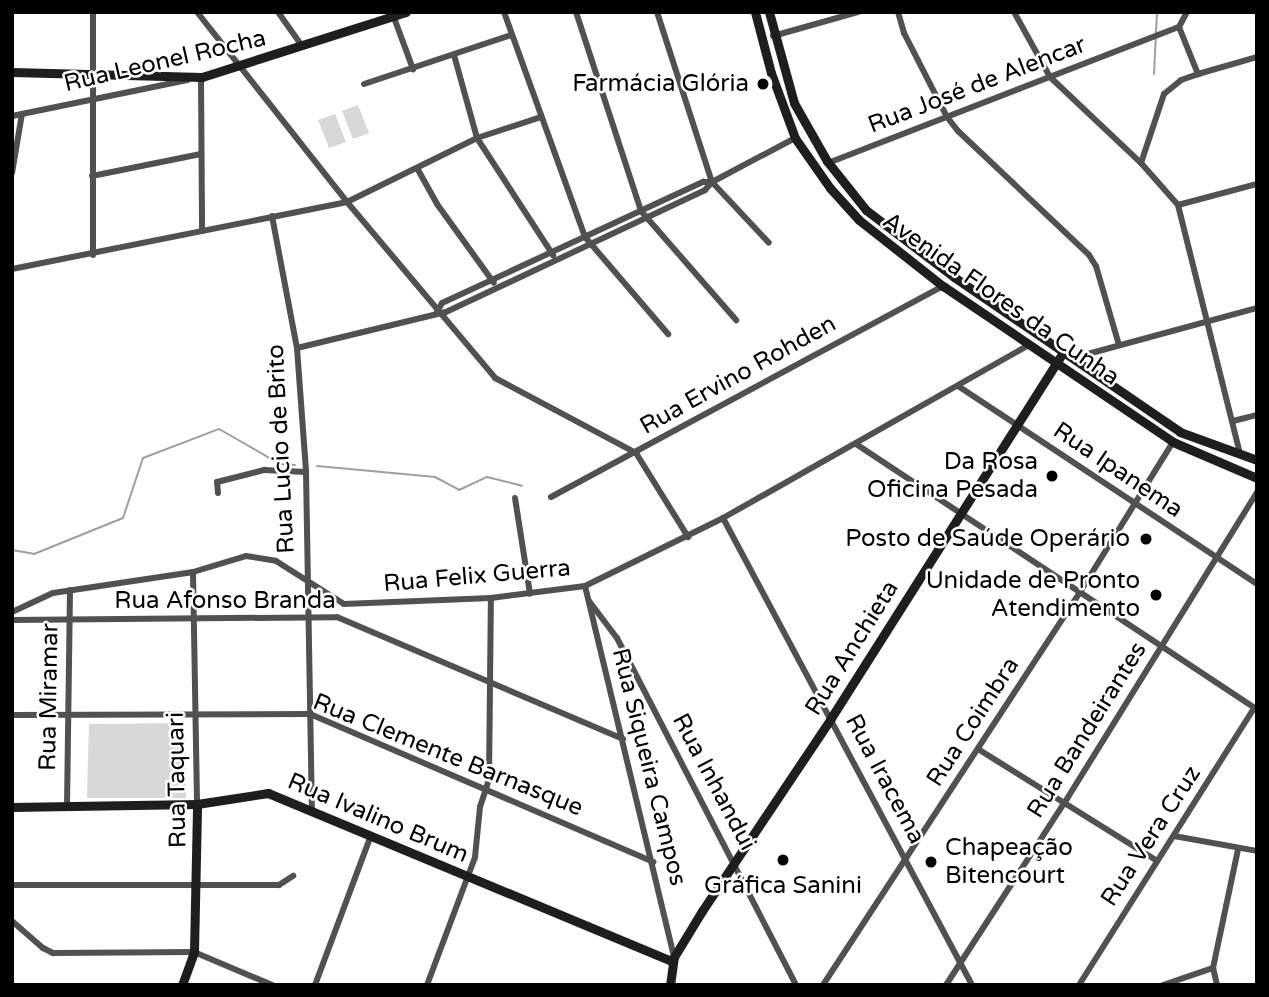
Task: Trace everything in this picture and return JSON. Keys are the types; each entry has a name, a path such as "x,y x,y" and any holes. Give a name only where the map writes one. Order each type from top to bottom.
{"main road":[{"name":"Rua Leonel Rocha","path":"202,77 406,12"},
{"name":"Avenida Flores da Cunha","path":"755,12 771,73 795,138 807,157 859,220 943,286 1173,442 1257,478"},
{"name":"Avenida Flores da Cunha","path":"769,12 794,103 828,163 854,197 882,223 1067,356 1180,432 1257,460"},
{"path":"12,72 202,77"},
{"path":"795,138 803,136 821,153"},
{"path":"807,157 819,167 828,163"},
{"name":"Rua Anchieta","path":"673,959 831,718 1056,363 1067,356"},
{"name":"Rua Ivalino Brum","path":"12,807 197,804 268,793 673,959"},
{"name":"Rua Taquari","path":"182,985 194,952 198,884 197,804"},
{"name":"Rua Siqueira Campos","path":"670,985 673,959"}],"street":[{"path":"93,12 93,255"},
{"path":"197,12 347,202 495,378 636,453 688,537"},
{"path":"278,12 302,46"},
{"path":"504,12 585,237 668,334"},
{"path":"576,12 643,215 736,320"},
{"path":"657,12 712,182 769,243"},
{"path":"774,36 858,12"},
{"path":"898,12 904,33 947,117 958,131 1089,255 1096,266 1119,345"},
{"path":"1014,12 1050,77 1140,163 1178,205 1241,456"},
{"path":"1187,12 1180,27 1198,74"},
{"path":"393,14 413,69"},
{"name":"Rua José de Alencar","path":"828,163 1180,27"},
{"path":"364,84 511,35"},
{"path":"454,55 477,138 556,260"},
{"path":"1140,163 1164,94 1181,80 1257,58"},
{"path":"202,77 202,231"},
{"name":"Rua Leonel Rocha","path":"12,116 202,77"},
{"path":"12,173 22,114"},
{"path":"12,269 93,255 347,202 477,138 541,117"},
{"path":"437,312 442,303 585,237 705,190 712,182 795,138"},
{"path":"92,176 201,154"},
{"path":"417,168 437,204 498,287"},
{"path":"1178,205 1257,184"},
{"path":"297,348 437,312 446,312 589,244 643,215"},
{"name":"Rua Lucio de Brito","path":"272,216 297,348 306,472 312,809"},
{"name":"Rua Ervino Rohden","path":"551,497 943,286"},
{"path":"1067,356 1257,308"},
{"name":"Rua Felix Guerra","path":"12,612 53,593 193,572 246,556 276,561 344,604 491,598 586,586 723,518 1030,344"},
{"name":"Rua Ipanema","path":"958,386 1257,584"},
{"path":"1233,421 1257,415"},
{"name":"Rua Coimbra","path":"823,985 1080,592 1173,442"},
{"path":"856,444 1256,709"},
{"path":"218,493 217,482 264,470 306,472"},
{"name":"Rua Bandeirantes","path":"946,985 1065,802 1257,492"},
{"path":"515,498 530,594"},
{"name":"Rua Iracema","path":"723,518 972,985"},
{"name":"Rua Taquari","path":"193,572 197,804"},
{"name":"Rua Siqueira Campos","path":"586,586 653,862 673,959"},
{"name":"Rua Miramar","path":"67,806 71,590"},
{"path":"426,985 475,857 480,807 489,780 491,598"},
{"name":"Rua Inhandui","path":"589,601 617,638 796,985"},
{"name":"Rua Afonso Branda","path":"12,620 337,617 623,739"},
{"name":"Rua Vera Cruz","path":"1079,985 1256,709"},
{"name":"Rua Clemente Barnasque","path":"12,715 310,714 653,862"},
{"path":"978,749 1157,861"},
{"path":"315,985 371,835"},
{"path":"1174,836 1257,851"},
{"path":"1217,985 1213,968 1238,849"},
{"path":"12,885 279,885 293,876"},
{"path":"12,921 43,948 53,953 194,952 272,985"},
{"path":"1163,985 1213,968"}],"shaded area":[{"path":"358,105 369,133 353,139 342,111"},
{"path":"335,114 346,142 329,148 318,120"},
{"path":"185,723 186,798 87,798 89,724"}],"waterway":[{"path":"1154,74 1157,12"},
{"path":"12,550 34,554 123,518 143,458 219,429 280,464 295,465"},
{"path":"317,466 435,477 459,490 487,477 522,486"}],"place":[{"name":"Farmácia Glória","path":"763,84"},
{"name":"Da Rosa Oficina Pesada","path":"1052,476"},
{"name":"Posto de Saúde Operário","path":"1146,539"},
{"name":"Unidade de Pronto Atendimento","path":"1156,595"},
{"name":"Gráfica Sanini","path":"783,860"},
{"name":"Chapeação Bitencourt","path":"931,862"}]}
